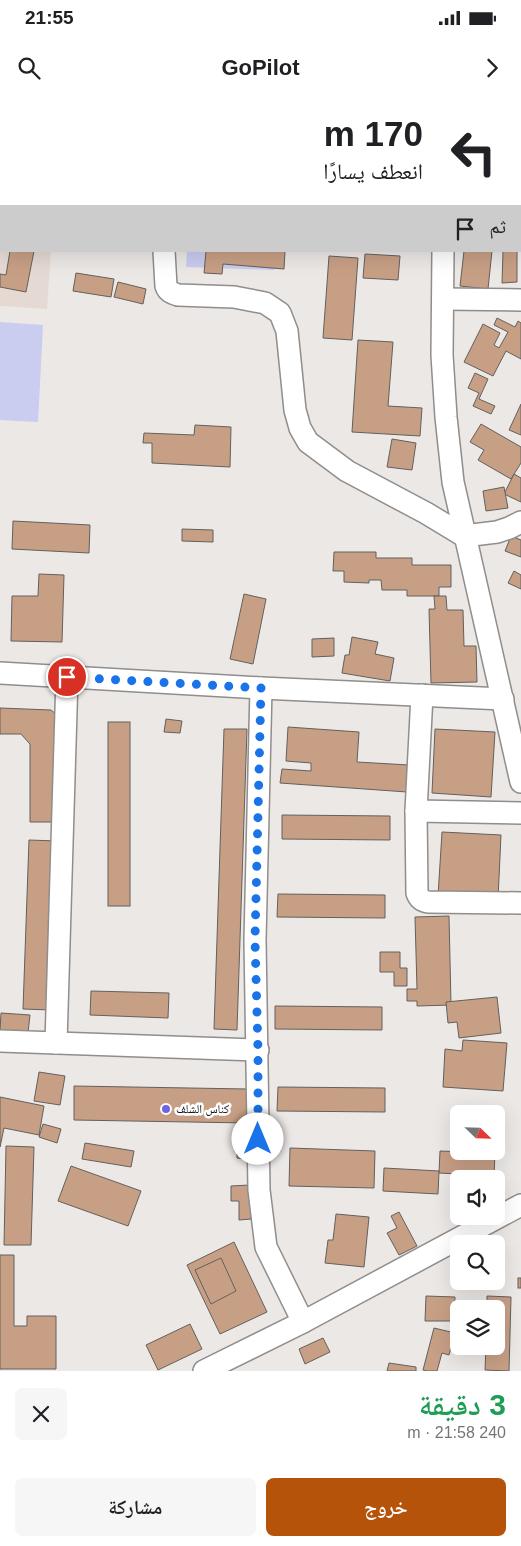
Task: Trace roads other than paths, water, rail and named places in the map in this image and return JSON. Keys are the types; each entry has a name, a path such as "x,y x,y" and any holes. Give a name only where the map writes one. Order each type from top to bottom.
{"street":[{"path":"164,252 166,286 173,294 234,297 265,303 280,313 287,332 296,410 300,428 308,442 348,471 464,536 497,532 521,522"},
{"path":"443,252 442,355 453,482 521,782"},
{"path":"442,298 521,300"},
{"path":"0,673 261,688 503,698"},
{"path":"56,1043 67,677"},
{"path":"261,688 255,940 260,1190 266,1248 303,1322"},
{"path":"422,695 416,811 417,893 419,898 428,902 521,903"},
{"path":"416,811 521,813"},
{"path":"0,1041 258,1050"},
{"path":"204,1371 244,1362 303,1322 521,1205"}],"place":[{"name":"كناس الشلف","path":"166,1109"}]}
